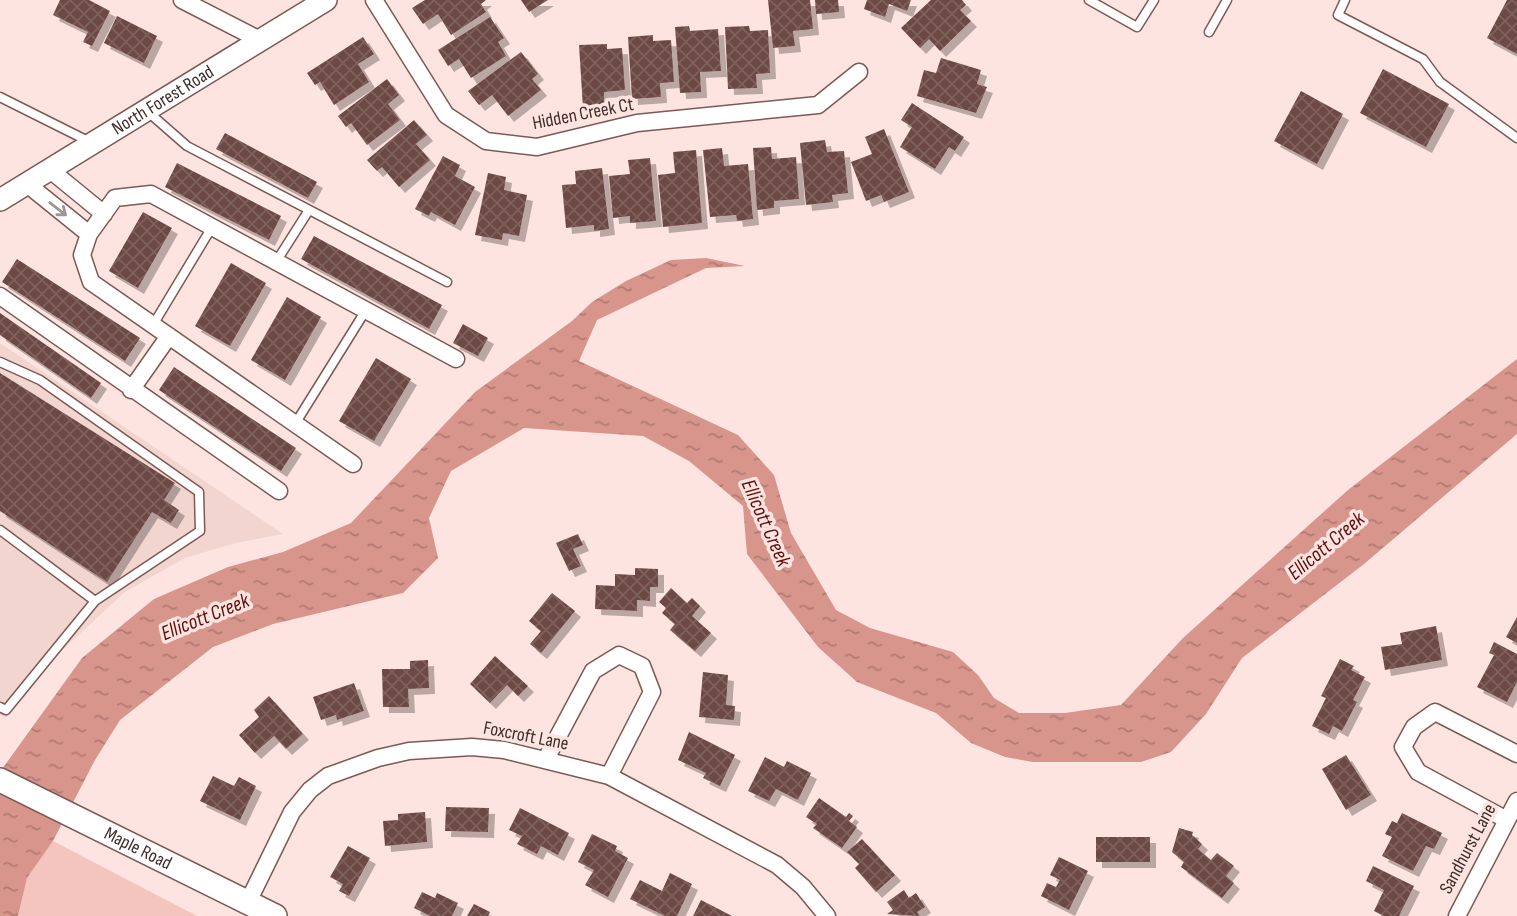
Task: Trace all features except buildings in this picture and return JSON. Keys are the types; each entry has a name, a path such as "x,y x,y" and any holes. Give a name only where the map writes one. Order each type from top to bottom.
{"main road":[{"name":"Maple Road","path":"0,780 88,821 275,916"}],"street":[{"path":"182,0 260,40"},
{"name":"North Forest Road","path":"0,200 326,0"},
{"name":"Hidden Creek Ct","path":"374,0 446,115 486,141 537,148 637,123 818,105 859,72"},
{"path":"49,169 104,214"},
{"path":"27,184 89,234"},
{"path":"353,464 91,282 82,255 89,234 115,198 151,194 456,359"},
{"path":"0,296 279,491"},
{"path":"131,390 169,336"},
{"path":"546,759 593,671 619,655 642,666 652,692 609,776"},
{"path":"1507,820 1418,772 1403,747 1413,727 1435,712 1517,754"},
{"name":"Foxcroft Lane","path":"248,902 292,812 310,790 328,776 377,758 440,747 504,750 609,776 777,865 803,887 827,916"},
{"name":"Sandhurst Lane","path":"1457,916 1517,801"}],"lane":[{"path":"1089,0 1138,27 1154,0"},
{"path":"1209,32 1227,0"},
{"path":"1345,0 1338,15 1423,60 1440,82 1517,138"},
{"path":"0,97 91,143"},
{"path":"145,110 187,146 447,282"},
{"path":"276,262 309,210"},
{"path":"153,325 212,227"},
{"path":"295,424 366,310"},
{"path":"0,362 40,380 198,492 200,531 96,601 6,710 0,707"},
{"path":"0,530 96,601"}],"shaded area":[{"path":"0,343 283,534 236,543 185,558 125,592 57,655 5,718 0,715"},
{"path":"53,841 197,916 18,916 27,878"}],"water":[{"name":"Ellicott Creek","path":"706,258 745,266 706,268 597,320 579,361 738,435 774,475 791,533 836,610 870,628 953,652 978,675 994,698 1019,713 1065,713 1121,705 1183,638 1348,490 1517,359 1517,434 1364,564 1242,658 1206,714 1171,752 1141,762 1033,762 1005,757 971,743 936,713 857,682 818,647 747,554 743,506 689,461 643,436 524,428 451,471 429,518 438,558 403,593 273,624 213,647 120,720 95,760 53,841 27,878 18,916 0,916 0,772 82,658 154,599 228,567 283,552 351,523 475,392 572,321 592,302 626,281 671,260"}]}
